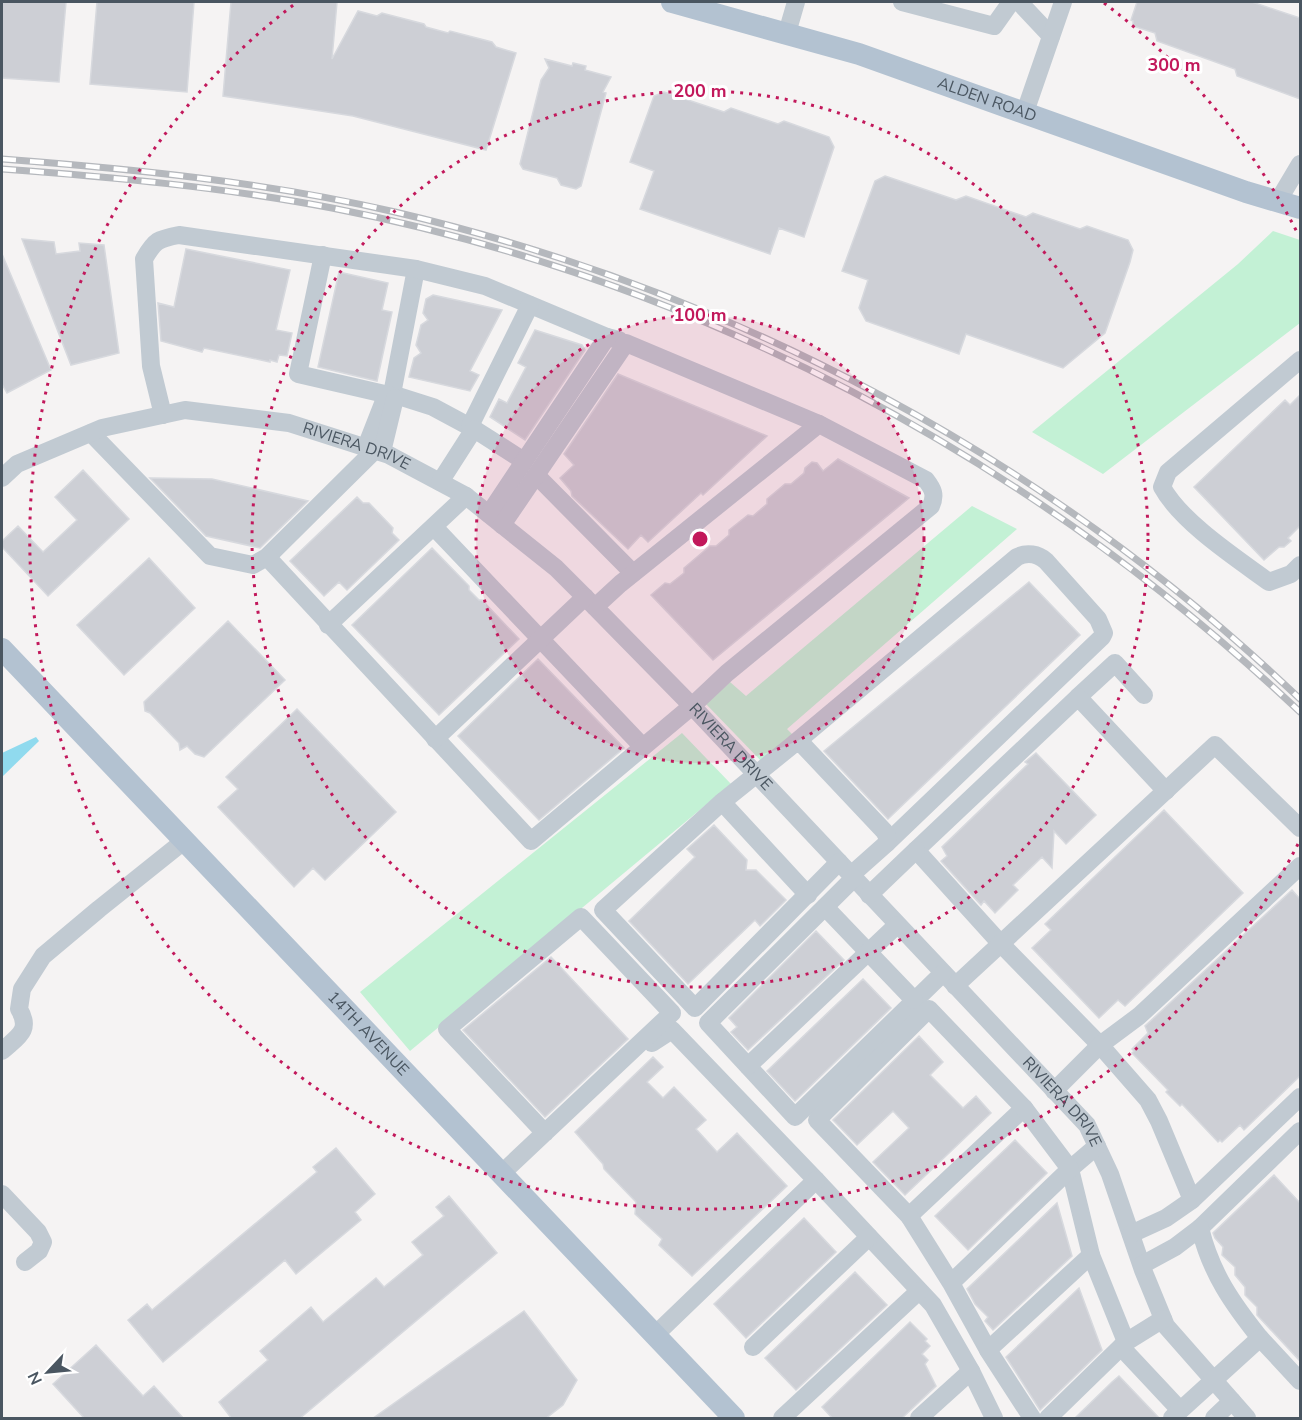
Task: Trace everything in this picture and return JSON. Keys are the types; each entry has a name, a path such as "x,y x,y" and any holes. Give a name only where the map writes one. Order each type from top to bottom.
{"main road":[{"name":"ALDEN ROAD","path":"672,2 699,5 859,54 1246,192 1300,208"},
{"name":"14TH AVENUE","path":"2,649 734,1419"}],"street":[{"path":"787,33 796,2"},
{"path":"902,2 994,26 1011,2"},
{"path":"1018,2 1051,36"},
{"path":"1025,112 1063,2"},
{"path":"1278,201 1300,164"},
{"path":"163,415 151,366 144,259 160,238 179,234 416,269 486,286 819,424 926,480 933,489 935,498 932,506 727,673 692,706 531,841 267,557"},
{"path":"323,255 298,374 392,395 433,407 472,427 524,461"},
{"path":"92,433 210,556 253,565 267,557 374,450 392,395 416,269"},
{"path":"440,482 472,427 530,305"},
{"path":"495,520 524,461 607,337"},
{"path":"495,520 537,476 626,343"},
{"path":"1300,360 1168,472 1162,487 1168,499 1215,542 1269,582 1291,574 1300,565"},
{"name":"RIVIERA DRIVE","path":"2,478 17,464 102,428 185,410 288,423 374,450 466,496 556,568 590,602 692,706 1087,1125 1110,1174 1166,1326 1247,1419"},
{"path":"435,739 541,638 633,573 819,424"},
{"path":"537,476 633,573"},
{"path":"328,625 466,496"},
{"path":"434,526 644,747"},
{"path":"1023,554 1040,555 1098,619 1104,633 1102,638 887,843 848,872 808,895 695,1008 603,910 722,802 795,743 1023,554"},
{"path":"869,895 1115,663 1144,695"},
{"path":"1078,697 1166,791"},
{"path":"795,743 801,743 884,831 888,838 887,843"},
{"path":"848,872 825,907 708,1023 795,1117 914,1000 949,980 1001,944 1215,745 1300,828"},
{"path":"722,802 808,895"},
{"path":"2,1051 24,1030 25,1019 19,1009 22,989 43,956 184,841"},
{"path":"916,850 1001,944 1100,1045 1148,1100 1171,1147 1192,1200"},
{"path":"1054,1091 1100,1045 1139,1016 1300,866"},
{"path":"825,907 914,1000"},
{"path":"581,917 672,1013 549,1136 447,1029 581,917"},
{"path":"748,1066 897,925"},
{"path":"1032,1419 988,1350 951,1283 909,1216 817,1120 929,1009 1024,1108 1070,1169 1091,1255 1124,1345 1176,1414 1215,1382 1260,1338"},
{"path":"501,1174 549,1136 656,1040 672,1030 933,1305 971,1371 994,1419"},
{"path":"1131,1234 1166,1218 1192,1200 1300,1097"},
{"path":"909,1216 1024,1108"},
{"path":"1142,1265 1176,1247 1200,1228 1298,1138"},
{"path":"951,1283 1096,1146"},
{"path":"655,1335 816,1180"},
{"path":"2,1194 38,1232 43,1242 39,1251 25,1262"},
{"path":"1200,1228 1206,1253 1232,1303 1260,1338 1300,1381"},
{"path":"753,1347 869,1237"},
{"path":"988,1350 1091,1255"},
{"path":"782,1419 919,1291"},
{"path":"1048,1419 1124,1345 1163,1319"},
{"path":"920,1419 971,1371"},
{"path":"1214,1419 1232,1401"}],"green space":[{"path":"1273,231 1300,240 1300,323 1103,474 1032,432 1238,264"},
{"path":"972,506 1017,529 787,729 796,738 764,764 706,704 730,682 746,696"},
{"path":"682,733 731,784 410,1051 360,992"}],"water":[{"path":"36,737 39,741 2,777 2,753"}],"building":[{"path":"2,2 66,2 59,82 2,78"},
{"path":"97,2 194,2 187,92 90,84"},
{"path":"231,2 337,2 332,59 358,11 377,16 382,13 448,33 450,31 492,42 496,47 516,53 486,150 353,116 223,96"},
{"path":"1137,2 1252,2 1300,18 1300,99 1237,76 1235,69 1157,41 1155,33 1133,26 1131,20"},
{"path":"545,59 572,66 573,63 586,66 585,70 611,77 603,92 606,93 581,186 576,189 561,185 557,178 523,169 520,164 541,80 549,68"},
{"path":"664,92 724,112 731,108 778,124 784,121 829,137 834,147 804,237 779,228 770,254 640,209 654,171 630,162 654,96"},
{"path":"885,176 956,200 966,196 1026,217 1033,213 1080,229 1087,226 1128,240 1133,250 1105,333 1063,368 966,334 959,354 866,321 859,308 868,280 842,271 875,181"},
{"path":"22,239 54,242 56,254 80,251 79,243 104,245 119,353 71,365"},
{"path":"186,249 290,270 276,330 292,333 287,356 279,355 277,362 270,360 270,362 204,348 202,352 161,341 158,303 174,307"},
{"path":"2,254 51,370 7,393 2,384"},
{"path":"339,272 388,283 382,310 392,312 377,381 318,367"},
{"path":"433,295 502,310 470,371 479,375 470,391 409,377 414,358 421,353 416,345 421,325 428,320 423,313 426,299"},
{"path":"535,330 582,345 585,350 525,440 490,417 499,399 507,403 526,367 518,363"},
{"path":"618,374 767,436 648,542 641,535 628,549 572,496 571,491 560,478 574,465 564,454"},
{"path":"1300,395 1300,526 1288,538 1291,541 1284,547 1279,547 1264,560 1194,487 1285,400 1290,405"},
{"path":"838,459 909,498 713,660 651,595 665,583 670,584 684,573 684,568 710,546 716,546 729,535 729,530 748,515 753,516 767,504 767,499 785,484 791,484 804,473 805,468 812,462 817,463 823,471"},
{"path":"83,470 129,519 48,596 2,547 2,541 18,526 43,552 77,520 55,497"},
{"path":"150,478 212,479 308,501 260,548 206,536"},
{"path":"357,497 363,503 369,503 393,528 392,533 399,540 347,590 339,582 324,596 290,561"},
{"path":"432,548 469,586 469,590 479,600 482,600 519,639 439,715 352,625"},
{"path":"149,558 195,608 124,675 77,625"},
{"path":"1029,582 1080,635 888,819 824,751"},
{"path":"228,621 285,680 204,757 195,754 187,746 180,750 179,743 150,713 145,711 144,702"},
{"path":"538,659 624,748 539,820 458,736"},
{"path":"297,709 396,812 325,880 313,868 294,887 218,807 238,789 226,777"},
{"path":"1036,753 1096,815 1066,844 1054,831 1052,868 1042,857 1013,885 1018,890 995,913 984,901 981,905 941,861 947,856 942,847 1028,764 1025,762"},
{"path":"1164,810 1243,893 1125,1006 1118,1000 1099,1018 1032,948 1051,930 1045,924"},
{"path":"714,825 747,860 746,870 756,870 786,900 760,926 755,920 688,984 629,921 695,857 687,849"},
{"path":"1292,890 1300,899 1300,1076 1244,1130 1240,1125 1222,1142 1220,1140 1218,1142 1182,1104 1180,1106 1166,1092 1168,1090 1132,1053 1134,1051 1132,1049 1148,1033 1145,1026"},
{"path":"816,931 844,960 748,1050 731,1032 737,1027 729,1018"},
{"path":"551,957 628,1039 545,1117 463,1030"},
{"path":"863,979 891,1008 795,1101 767,1071"},
{"path":"919,1036 943,1062 930,1075 963,1108 976,1096 991,1113 905,1195 873,1162 909,1128 893,1111 857,1145 833,1120"},
{"path":"653,1057 663,1067 647,1082 663,1098 674,1087 706,1120 696,1129 717,1152 737,1133 787,1186 692,1276 659,1245 662,1239 635,1214 636,1202 604,1169 603,1164 575,1132"},
{"path":"1015,1140 1047,1173 968,1250 935,1216"},
{"path":"336,1148 375,1194 355,1212 361,1220 296,1274 285,1260 163,1362 128,1320 147,1304 152,1310 317,1172 313,1167"},
{"path":"1274,1175 1300,1203 1300,1361 1257,1315 1257,1307 1245,1295 1245,1287 1235,1275 1235,1267 1222,1255 1223,1247 1213,1233"},
{"path":"449,1196 497,1253 299,1419 232,1419 219,1402 268,1360 260,1351 311,1307 323,1322 376,1278 384,1287 423,1255 412,1242 444,1216 436,1207"},
{"path":"1057,1203 1072,1256 993,1330 985,1321 988,1317 975,1304 967,1289"},
{"path":"804,1218 836,1252 746,1338 714,1304"},
{"path":"855,1272 887,1305 796,1390 765,1358"},
{"path":"1079,1288 1102,1350 1040,1410 1006,1357"},
{"path":"524,1311 577,1380 563,1405 545,1419 372,1419"},
{"path":"910,1322 927,1339 925,1341 930,1346 922,1354 928,1360 925,1364 936,1386 901,1419 833,1419 822,1407"},
{"path":"96,1345 143,1396 154,1386 184,1419 85,1419 53,1384"},
{"path":"1119,1376 1160,1419 1074,1419 1112,1382"}],"railway":[{"path":"2,159 200,178 298,192 395,212 521,246 644,288 764,338 880,395 992,460 1100,533 1203,612 1300,699"},
{"path":"2,169 167,184 249,194 332,208 467,240 599,281 727,332 852,391 971,460 1086,536 1196,620 1300,712"}]}
